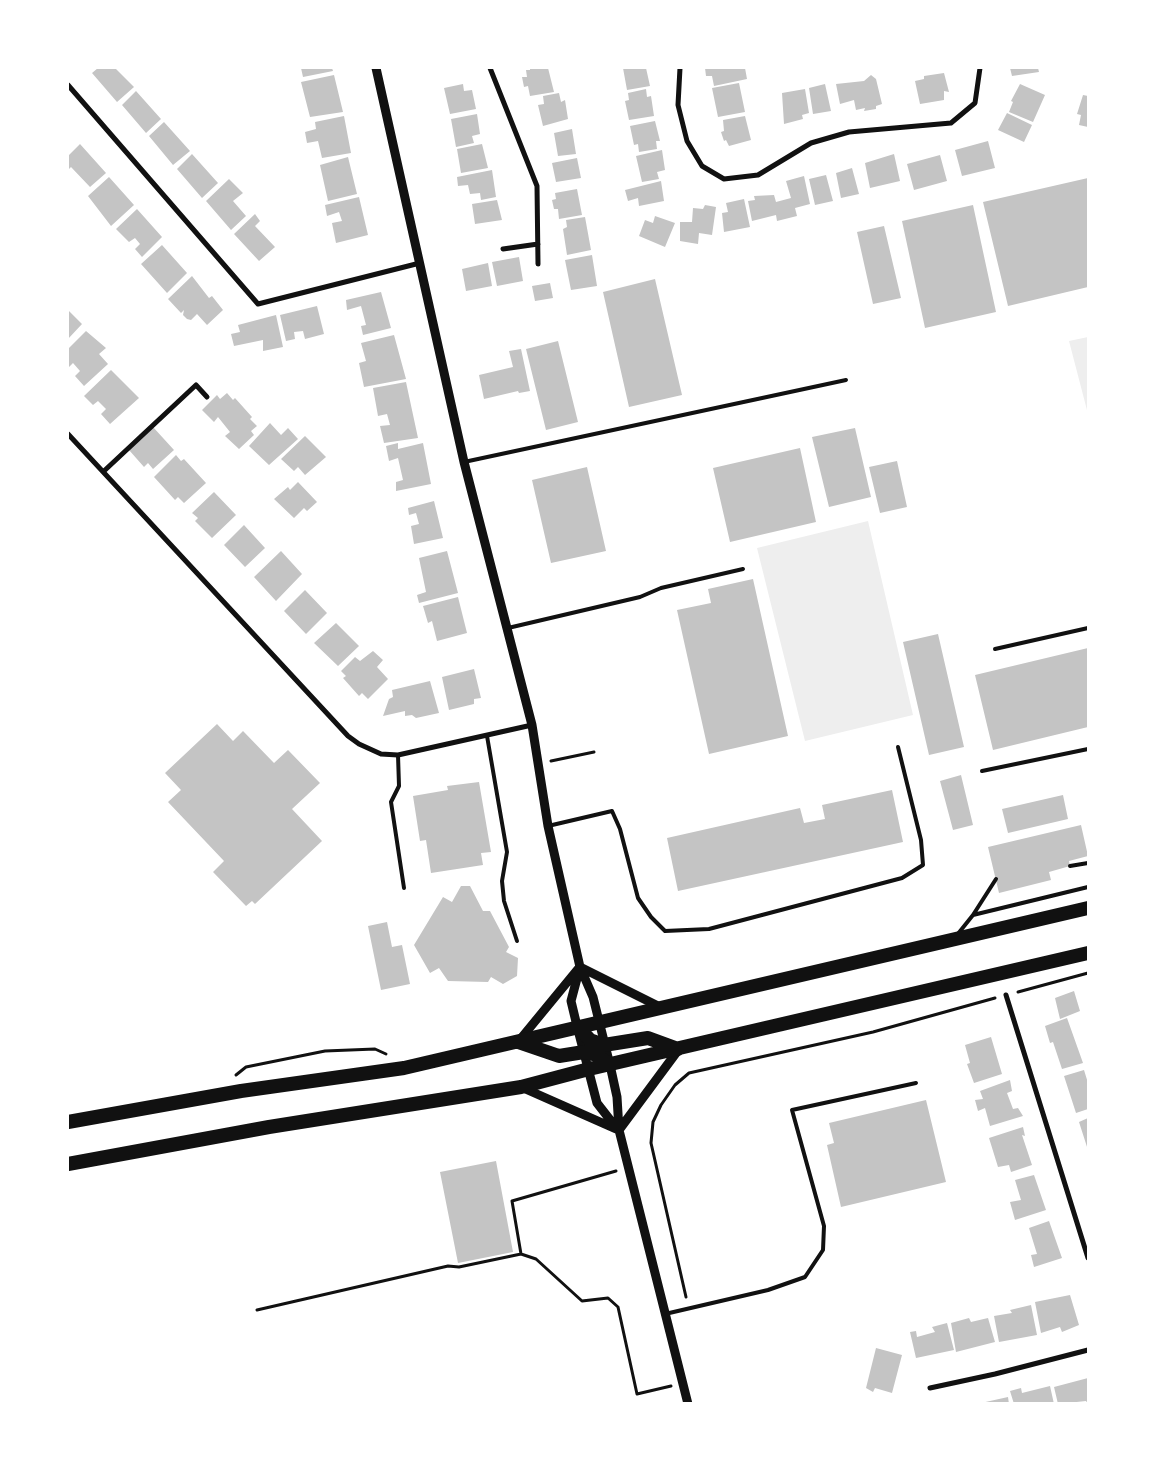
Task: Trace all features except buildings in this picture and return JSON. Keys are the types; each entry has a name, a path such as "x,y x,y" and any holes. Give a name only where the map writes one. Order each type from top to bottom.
{"highway":[{"path":"68,1122 242,1091 404,1068 518,1042 598,1021 663,1009 1088,908"},
{"path":"68,1164 269,1127 521,1087 589,1069 1088,953"},
{"path":"577,1026 590,1040 604,1045 648,1038 679,1049"},
{"path":"518,1042 559,1056 584,1052 597,1055 610,1065"}],"street":[{"path":"376,68 464,462 532,725 548,826 580,967 593,997 610,1065 617,1097 619,1130 688,1404"},
{"path":"490,68 538,186 538,264"},
{"path":"680,68 678,104 687,141 702,166 724,179 758,175 811,143 849,132 951,123 975,103 980,68"},
{"path":"68,85 258,304 420,263"},
{"path":"503,249 538,244"},
{"path":"104,471 196,385 207,397"},
{"path":"68,434 348,736 370,750 381,754 398,755 532,725"},
{"path":"580,967 663,1009"},
{"path":"580,967 571,1001 597,1103 619,1130"},
{"path":"518,1042 580,967"},
{"path":"1006,995 1088,1258"},
{"path":"619,1130 679,1049"},
{"path":"521,1087 619,1130"},
{"path":"930,1388 995,1374 1088,1350"}],"lane":[{"path":"464,462 846,380"},
{"path":"508,628 640,597 661,588 743,569"},
{"path":"995,649 1088,628"},
{"path":"487,736 507,852 502,881 504,901 517,941"},
{"path":"548,826 612,811 620,829 638,898 651,917 665,931 709,929 902,878 923,865 921,840 898,748"},
{"path":"982,771 1088,749"},
{"path":"398,755 399,786 391,802 404,888"},
{"path":"1070,866 1088,863"},
{"path":"952,940 973,915 996,879"},
{"path":"973,915 1088,887"},
{"path":"665,1314 768,1290 806,1278 823,1250 824,1226 792,1110 916,1083"}],"path":[{"path":"538,764 594,752"},
{"path":"688,1308 651,1143 653,1122 661,1105 675,1085 689,1073 873,1032 1088,974"},
{"path":"521,1254 512,1201 628,1167"},
{"path":"257,1310 448,1266 459,1267 521,1254 536,1259 582,1301 608,1298 618,1306 638,1394 683,1383"}],"shaded area":[{"path":"1088,337 1088,414 1069,341"},
{"path":"868,521 913,715 805,741 757,548"}]}
